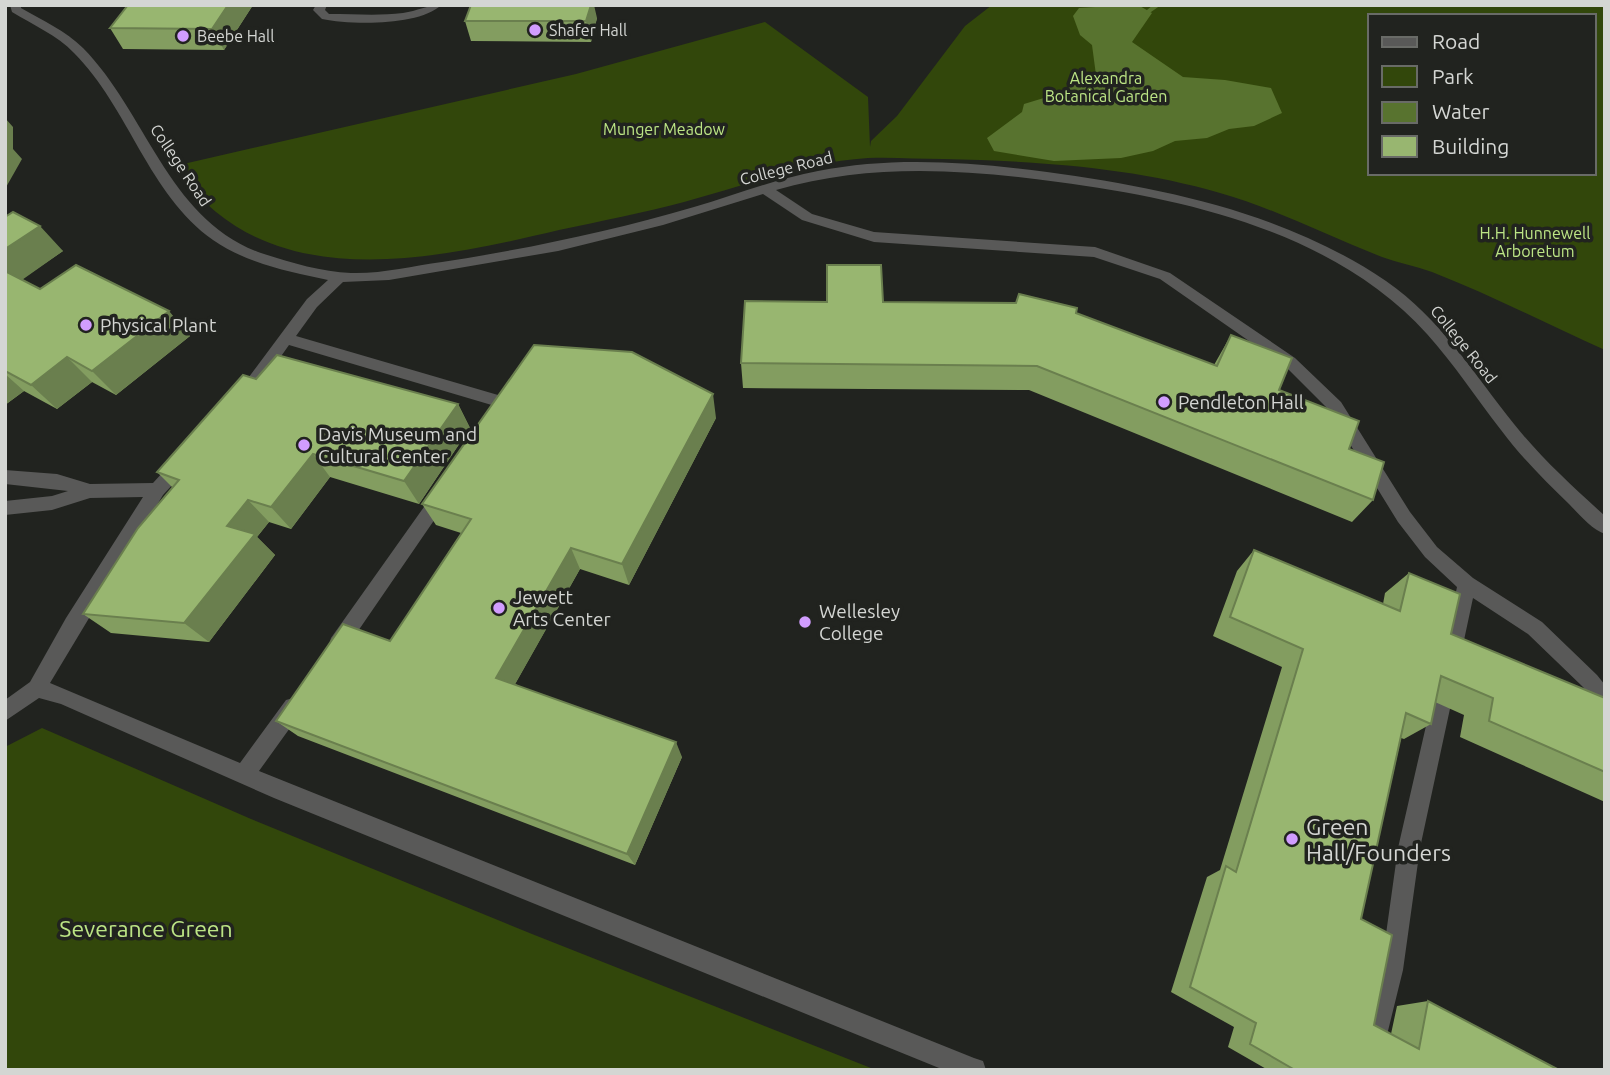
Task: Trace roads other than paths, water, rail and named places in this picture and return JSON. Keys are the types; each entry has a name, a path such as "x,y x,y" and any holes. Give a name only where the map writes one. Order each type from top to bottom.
{"lane":[{"path":"322,5 319,10 327,17 416,16 432,11 436,5"},
{"name":"College Road","path":"12,10 77,49 116,99 180,200 201,224 246,253 340,277 379,275 467,263 570,244 814,176 871,167 955,167 1067,179 1156,193 1239,216 1333,256 1378,282 1409,306 1436,333 1511,432 1565,490 1605,527"},
{"path":"766,190 807,217 874,237 1095,252 1165,276 1290,362 1335,406 1404,517 1431,552 1467,584 1535,628 1590,681 1605,700"},
{"path":"234,407 312,303 340,277"},
{"path":"286,339 506,403 492,424"},
{"path":"5,712 37,688 73,624 157,490 191,453"},
{"path":"5,477 57,481 90,491"},
{"path":"330,654 455,477"},
{"path":"5,508 52,503 90,491 157,490"},
{"path":"1450,663 1467,584"},
{"path":"244,775 307,687"},
{"path":"37,688 64,695 244,775 974,1070"},
{"path":"1373,1043 1392,970 1409,848 1441,705"}],"water":[{"path":"1138,5 1152,13 1132,42 1183,77 1225,80 1271,88 1282,113 1254,126 1229,129 1207,138 1175,141 1153,151 1121,158 1054,161 994,151 987,138 1022,112 1024,104 1096,75 1092,45 1080,35 1073,16 1079,8"}],"waterway":[{"path":"1149,11 1158,5"}],"place":[{"name":"Shafer Hall","path":"535,30"},
{"name":"Beebe Hall","path":"183,36"},
{"name":"Physical Plant","path":"86,325"},
{"name":"Pendleton Hall","path":"1164,402"},
{"name":"Davis Museum and Cultural Center","path":"304,445"},
{"name":"Jewett Arts Center","path":"499,608"},
{"name":"Wellesley College","path":"805,622"},
{"name":"Green Hall/Founders","path":"1292,839"}],"park label":[{"name":"Alexandra Botanical Garden","path":"1106,87"},
{"name":"Munger Meadow","path":"664,129"},
{"name":"H.H. Hunnewell Arboretum","path":"1535,242"},
{"name":"Severance Green","path":"146,928"}]}
